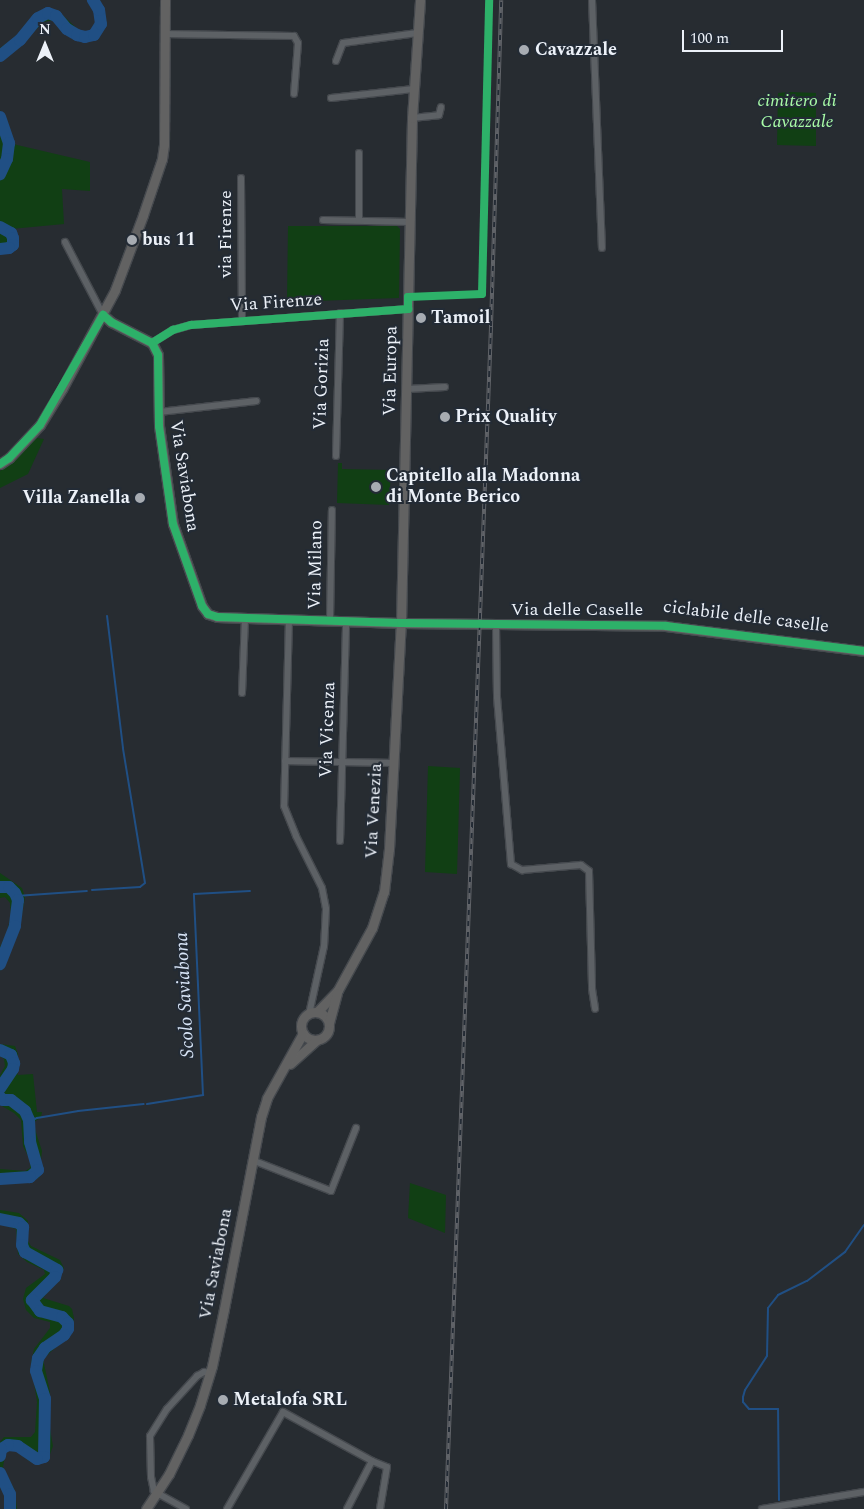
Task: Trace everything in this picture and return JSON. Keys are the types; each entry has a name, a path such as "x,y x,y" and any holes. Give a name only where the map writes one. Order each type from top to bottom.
{"street":[{"path":"0,464 9,458 40,425 103,316 124,267 162,159 165,125 165,0"},
{"name":"Via Europa","path":"400,623 412,118 420,0"},
{"path":"592,0 602,248"},
{"path":"336,61 343,43 417,33"},
{"path":"164,34 294,36 298,43 294,94"},
{"path":"331,98 414,89"},
{"path":"412,118 439,116 441,107"},
{"path":"359,152 359,220"},
{"name":"via Firenze","path":"241,178 242,321"},
{"path":"322,220 409,222"},
{"path":"65,242 103,316 152,343"},
{"name":"Via Firenze","path":"152,343 173,330 191,325 408,309"},
{"name":"Via Gorizia","path":"336,456 340,314"},
{"name":"Via Saviabona","path":"152,343 158,355 159,412 173,524 202,606 208,614 217,617 289,619"},
{"path":"407,389 445,387"},
{"path":"159,412 256,401"},
{"name":"Via Milano","path":"330,620 332,510"},
{"path":"242,693 245,618"},
{"path":"289,619 284,806 296,836 322,888 326,909 324,946 313,1013 301,1023 303,1034 310,1039 317,1040"},
{"name":"Via delle Caselle","path":"289,619 400,623 623,625 693,628 864,651"},
{"name":"Via Vicenza","path":"340,841 346,621"},
{"name":"Via Venezia","path":"329,1023 338,990 372,928 384,892 389,849 400,623"},
{"name":"Via delle Caselle","path":"496,625 497,697 511,864 522,870 581,865 590,873 594,1009"},
{"path":"285,761 392,763"},
{"name":"Via Venezia","path":"313,1013 338,990"},
{"path":"284,1069 317,1040 325,1036 329,1023 325,1016 313,1013"},
{"name":"Via Saviabona","path":"146,1509 158,1494 188,1435 210,1373 261,1117 267,1098 303,1034"},
{"path":"252,1160 331,1191 356,1128"},
{"path":"186,1509 154,1491 151,1477 150,1436 167,1409 197,1376 204,1372 210,1373"},
{"path":"227,1509 283,1412 372,1461 387,1467 380,1509"},
{"path":"347,1509 372,1461"},
{"path":"762,1509 864,1492"}],"green space":[{"path":"47,8 58,11 83,34 95,31 97,21 104,19 102,29 97,38 88,40 75,38 53,20 44,22 14,50 0,58 0,48 17,36 40,11"},
{"name":"cimitero di Cavazzale","path":"778,93 816,93 816,146 777,145"},
{"path":"0,110 13,144 90,162 90,191 62,189 64,224 11,229 15,250 0,252"},
{"path":"288,226 397,226 400,229 399,298 287,302"},
{"path":"37,438 44,439 28,474 0,488 0,471"},
{"path":"338,463 342,463 342,469 391,470 389,505 337,503"},
{"path":"428,766 460,768 457,874 425,872"},
{"path":"0,873 22,888 25,897 20,925 0,971 0,947 7,932 11,915 10,903 5,897 0,898"},
{"path":"0,1044 15,1046 18,1054 16,1069 18,1075 33,1074 37,1112 42,1112 41,1117 33,1123 42,1151 39,1178 0,1180 0,1169 25,1171 30,1168 30,1160 23,1146 21,1120 14,1113 0,1105 0,1075 5,1066 4,1059 0,1056"},
{"path":"410,1183 446,1195 445,1233 408,1218"},
{"path":"0,1210 19,1213 28,1221 28,1241 31,1246 60,1260 64,1268 57,1281 43,1298 69,1306 72,1309 74,1318 73,1327 66,1338 43,1359 50,1392 47,1412 53,1446 49,1457 37,1464 29,1461 16,1450 6,1449 3,1467 15,1491 17,1509 5,1509 4,1494 0,1486 0,1442 4,1437 31,1437 35,1432 37,1402 31,1363 34,1349 50,1328 50,1322 34,1318 26,1310 23,1299 26,1288 45,1274 44,1270 27,1262 18,1254 16,1229 0,1224"}],"waterway":[{"path":"0,56 20,40 38,18 48,13 56,16 67,29 77,35 85,37 94,35 101,24 99,10 93,0"},
{"path":"0,117 9,143 7,159 0,174"},
{"path":"0,227 11,233 13,238 13,245 9,248 0,249"},
{"path":"92,890 140,887 145,883 123,748 107,616"},
{"path":"0,887 9,887 15,893 18,900 15,926 0,964"},
{"path":"16,896 87,891"},
{"name":"Scolo Saviabona","path":"147,1104 203,1095 194,894 250,891"},
{"path":"0,1050 11,1055 14,1063 13,1069 0,1088"},
{"path":"0,1097 3,1100 11,1100 25,1111 29,1120 30,1142 38,1170 30,1177 0,1179"},
{"name":"Scolo Saviabona","path":"29,1122 37,1118 78,1111 144,1104"},
{"path":"0,1219 19,1223 23,1227 22,1245 25,1252 57,1270 55,1277 32,1300 40,1311 62,1317 68,1323 68,1329 64,1335 45,1348 38,1358 36,1371 45,1399 44,1457 37,1459 18,1446 8,1445 1,1449 0,1456"},
{"path":"779,1500 778,1409 749,1409 743,1402 745,1390 767,1356 768,1308 778,1295 807,1281 845,1252 864,1225"},
{"path":"0,1473 10,1494 10,1509"}],"railway":[{"path":"446,1509 491,326 501,0"}],"cycle path":[{"path":"152,343 173,330 191,325 408,309 408,297 482,294 489,0"},
{"name":"ciclabile delle caselle","path":"0,464 9,458 40,425 103,315 111,322 152,343 158,355 159,426 173,524 202,606 208,614 217,617 401,623 666,626 864,651"}],"place":[{"name":"Cavazzale","path":"524,50"},
{"name":"bus 11","path":"132,240"},
{"name":"Tamoil","path":"421,318"},
{"name":"Prix Quality","path":"445,417"},
{"name":"Capitello alla Madonna di Monte Berico","path":"376,487"},
{"name":"Villa Zanella","path":"140,498"},
{"name":"Metalofa SRL","path":"223,1400"}]}
